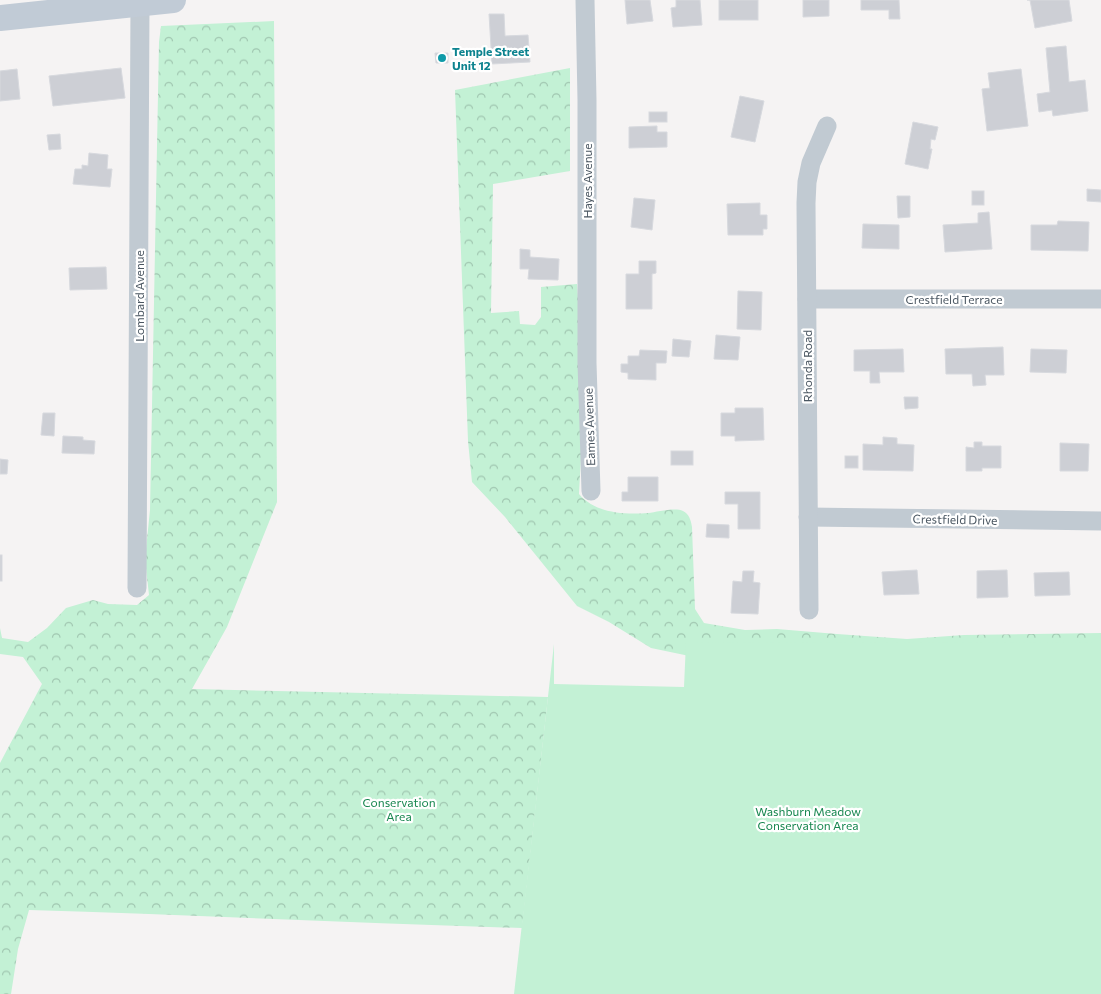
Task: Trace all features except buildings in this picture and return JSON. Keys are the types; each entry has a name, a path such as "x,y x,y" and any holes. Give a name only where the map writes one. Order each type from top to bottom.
{"main road":[{"path":"0,18 172,0"}],"street":[{"name":"Hayes Avenue","path":"586,0 586,363"},
{"name":"Lombard Avenue","path":"137,588 140,4"},
{"name":"Rhonda Road","path":"809,610 807,182 811,163 827,126"},
{"name":"Crestfield Terrace","path":"807,299 1101,299"},
{"name":"Eames Avenue","path":"586,363 591,491"},
{"name":"Crestfield Drive","path":"808,517 1101,520"}],"green space":[{"name":"Conservation Area","path":"274,21 277,502 227,627 192,689 548,697 522,928 29,910 18,949 11,994 0,994 0,763 42,684 23,657 0,654 0,628 2,638 28,642 47,628 66,608 93,600 108,604 137,605 149,595 145,559 150,510 159,42 161,26"},
{"path":"570,68 570,171 493,184 491,313 519,311 520,324 535,325 541,317 541,287 577,284 585,381 579,494 593,505 620,513 639,514 675,509 687,514 692,527 695,609 704,623 745,630 777,629 907,639 964,635 1101,633 1101,826 723,663 651,648 609,622 577,606 505,517 472,482 468,441 455,90"},
{"name":"Washburn Meadow Conservation Area","path":"686,642 1101,643 1101,994 514,994 554,644 554,684 684,687"}],"place":[{"name":"Temple Street Unit 12","path":"442,58"}]}
